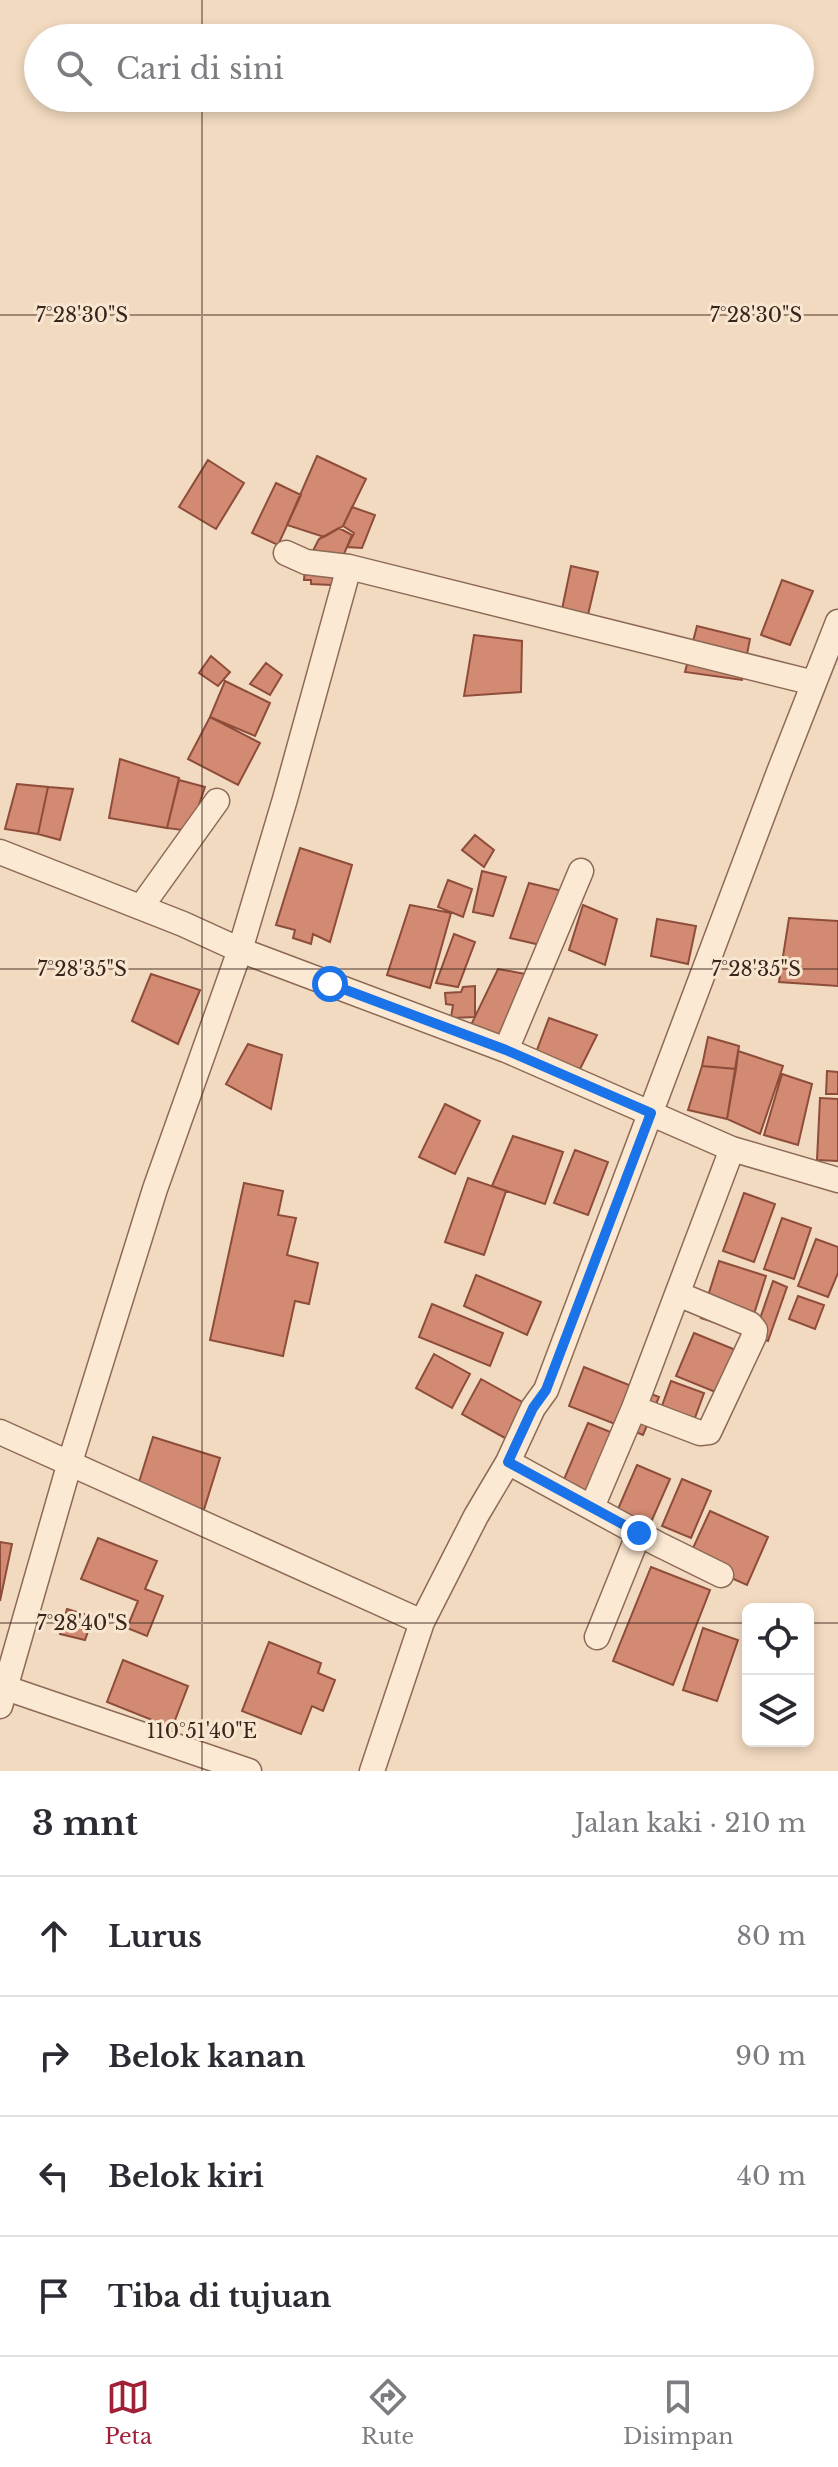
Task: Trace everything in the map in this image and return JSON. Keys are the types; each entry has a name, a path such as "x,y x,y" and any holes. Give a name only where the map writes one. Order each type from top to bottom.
{"street":[{"path":"286,553 306,562 349,567 814,683"},
{"path":"249,1771 3,1697 70,1462 155,1189 240,950 349,567"},
{"path":"372,1771 422,1622 476,1516 508,1462 533,1408 546,1390 838,622"},
{"path":"141,907 217,801"},
{"path":"0,852 240,950 506,1050 732,1149 838,1180"},
{"path":"506,1050 581,871"},
{"path":"592,1507 634,1408 732,1149"},
{"path":"634,1408 700,1433 709,1432 754,1336 755,1330 750,1324 678,1294"},
{"path":"0,1432 422,1622"},
{"path":"508,1462 721,1575"},
{"path":"597,1637 639,1533"}],"building":[{"path":"317,456 366,479 343,526 324,537 287,525"},
{"path":"208,460 244,483 216,529 179,507"},
{"path":"276,483 301,495 278,545 252,533"},
{"path":"352,507 375,515 362,548 347,547 354,533 343,526"},
{"path":"339,528 352,535 331,585 311,584 311,580 304,580 305,566 319,539"},
{"path":"571,566 598,572 587,619 561,614"},
{"path":"782,580 813,591 790,645 761,635"},
{"path":"697,626 750,639 742,680 685,672"},
{"path":"474,635 522,641 521,692 464,696"},
{"path":"211,656 230,672 218,686 199,673"},
{"path":"266,663 282,675 270,695 250,684"},
{"path":"225,681 270,703 255,736 210,717"},
{"path":"210,717 260,743 238,785 188,759"},
{"path":"120,759 179,778 167,828 109,818"},
{"path":"179,780 205,787 190,831 167,828"},
{"path":"17,784 48,787 38,834 5,829"},
{"path":"48,787 73,789 60,840 38,834"},
{"path":"475,835 494,850 484,867 462,850"},
{"path":"300,848 352,865 330,942 313,934 311,944 293,938 295,930 276,925"},
{"path":"482,871 506,877 493,916 473,912"},
{"path":"448,880 472,889 463,917 438,907"},
{"path":"529,883 571,893 549,947 510,938"},
{"path":"410,905 451,913 430,988 387,975"},
{"path":"583,905 617,919 605,965 569,950"},
{"path":"789,918 838,921 838,986 779,982"},
{"path":"657,919 696,926 688,964 651,956"},
{"path":"454,934 475,942 458,987 436,983"},
{"path":"498,969 531,975 505,1038 471,1025"},
{"path":"151,974 200,990 178,1044 132,1021"},
{"path":"475,986 475,1017 451,1018 453,1005 446,1004 445,993 461,992 463,987"},
{"path":"549,1018 597,1035 577,1075 534,1058"},
{"path":"708,1037 739,1046 736,1069 702,1066"},
{"path":"248,1044 282,1055 271,1109 226,1084"},
{"path":"738,1051 783,1066 760,1134 727,1119"},
{"path":"702,1066 736,1069 727,1119 688,1110"},
{"path":"827,1071 838,1072 838,1094 826,1094"},
{"path":"782,1074 812,1084 798,1145 764,1135"},
{"path":"820,1098 838,1099 838,1161 817,1160"},
{"path":"445,1104 480,1121 455,1174 419,1157"},
{"path":"513,1136 563,1152 545,1204 492,1186"},
{"path":"575,1150 608,1162 588,1215 554,1203"},
{"path":"468,1178 506,1191 484,1255 445,1242"},
{"path":"244,1183 283,1191 278,1215 296,1218 287,1255 318,1263 309,1304 295,1301 283,1356 210,1340"},
{"path":"744,1193 775,1204 754,1262 723,1251"},
{"path":"782,1218 811,1228 794,1279 764,1269"},
{"path":"816,1239 838,1247 838,1273 828,1297 798,1286"},
{"path":"719,1261 766,1276 748,1333 701,1318"},
{"path":"476,1275 541,1302 527,1335 464,1306"},
{"path":"773,1281 787,1287 768,1341 754,1336"},
{"path":"798,1296 824,1305 815,1329 789,1319"},
{"path":"432,1304 503,1333 490,1366 419,1337"},
{"path":"694,1333 753,1357 735,1400 676,1376"},
{"path":"434,1354 470,1374 452,1408 416,1388"},
{"path":"584,1367 659,1397 643,1435 569,1406"},
{"path":"481,1379 533,1408 514,1443 462,1414"},
{"path":"671,1381 704,1393 688,1437 655,1425"},
{"path":"588,1423 618,1435 593,1497 562,1484"},
{"path":"153,1437 220,1458 202,1516 135,1495"},
{"path":"637,1465 670,1479 648,1529 615,1516"},
{"path":"682,1479 711,1491 691,1538 662,1526"},
{"path":"710,1511 768,1537 747,1585 688,1559"},
{"path":"98,1538 157,1561 145,1589 163,1596 147,1636 127,1628 138,1601 81,1579"},
{"path":"0,1542 12,1544 0,1601"},
{"path":"651,1567 710,1590 673,1685 613,1661"},
{"path":"67,1609 93,1617 85,1640 60,1634"},
{"path":"703,1628 738,1640 717,1701 683,1690"},
{"path":"269,1642 321,1663 318,1673 335,1680 323,1711 312,1706 301,1734 242,1711"},
{"path":"123,1660 188,1686 172,1728 107,1702"}],"route":[{"path":"330,984 506,1050 651,1113 546,1390 533,1408 508,1462 639,1533"}]}
